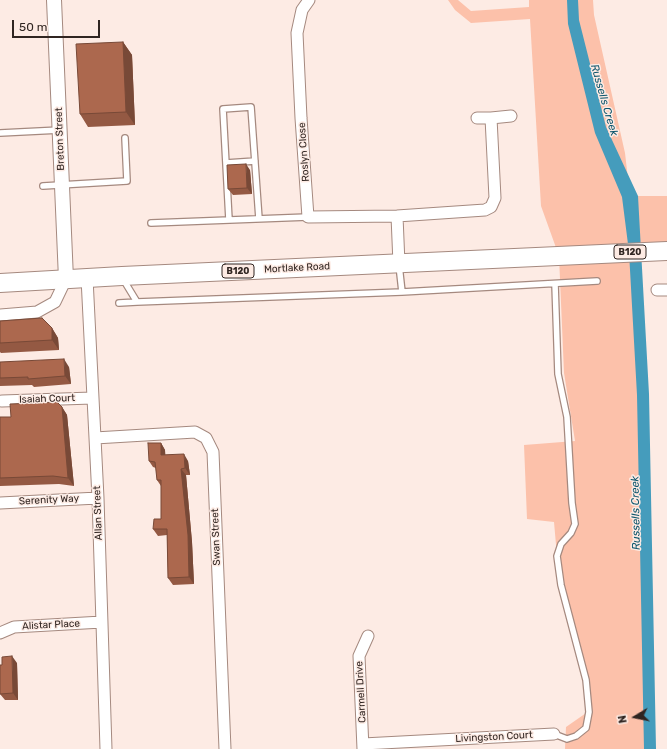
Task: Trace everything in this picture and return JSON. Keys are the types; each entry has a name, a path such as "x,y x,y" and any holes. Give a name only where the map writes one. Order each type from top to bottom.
{"main road":[{"name":"Mortlake Road","path":"0,283 667,251"}],"street":[{"name":"Breton Street","path":"54,0 66,279"},
{"name":"Roslyn Close","path":"308,217 297,33 298,21 302,10 309,0"},
{"path":"477,118 511,116"},
{"path":"308,217 397,216 485,210 491,207 494,202 495,194 490,118"},
{"path":"397,216 399,264"},
{"name":"Allan Street","path":"87,278 98,498 106,749"},
{"path":"0,315 37,312 55,302 66,279"},
{"name":"Isaiah Court","path":"2,401 92,398"},
{"name":"Swan Street","path":"95,438 194,432 206,438 213,452 225,749"},
{"name":"Serenity Way","path":"0,503 98,498"},
{"name":"Alistar Place","path":"0,633 14,626 102,622"},
{"name":"Carmell Drive","path":"363,746 359,656 368,636"},
{"name":"Livingston Court","path":"363,746 554,734"}],"lane":[{"path":"229,220 223,109 252,108 259,219"},
{"path":"0,133 60,130"},
{"path":"44,186 127,181 126,138"},
{"path":"226,163 255,161"},
{"path":"151,223 308,217"},
{"path":"399,264 402,292"},
{"path":"122,276 137,302"},
{"path":"119,303 402,292 597,281"},
{"path":"554,734 567,739 576,736 586,728 589,712 586,680 561,585 557,556 561,544 571,533 575,524 572,502 567,416 558,374 556,284"}],"shaded area":[{"path":"448,0 458,0 471,11 529,7 529,0 593,0 594,15 625,153 630,196 667,196 667,252 635,252 652,749 565,749 566,727 589,711 576,638 557,556 554,522 527,519 524,445 575,441 564,373 559,256 541,206 530,19 471,23 455,10"}],"water":[{"path":"567,0 578,0 579,20 606,127 638,196 649,394 656,749 644,749 637,395 629,252 622,197 595,133 568,24"}],"building":[{"path":"123,42 126,112 80,114 76,44"},
{"path":"246,164 247,188 228,189 227,165"},
{"path":"42,318 52,328 52,340 0,343 0,321"},
{"path":"64,359 65,376 28,379 28,377 0,378 0,362"},
{"path":"57,402 62,407 68,478 53,476 0,478 0,417 11,417 10,404"},
{"path":"148,443 161,443 161,455 184,454 185,468 181,469 188,535 189,577 168,578 167,529 153,529 154,519 161,519 161,480 157,480 155,462 149,461"},
{"path":"12,656 13,693 0,694 0,665 2,665 2,657"}],"water label":[{"name":"Russells Creek","path":"604,100"},
{"name":"Russells Creek","path":"636,513"}]}
